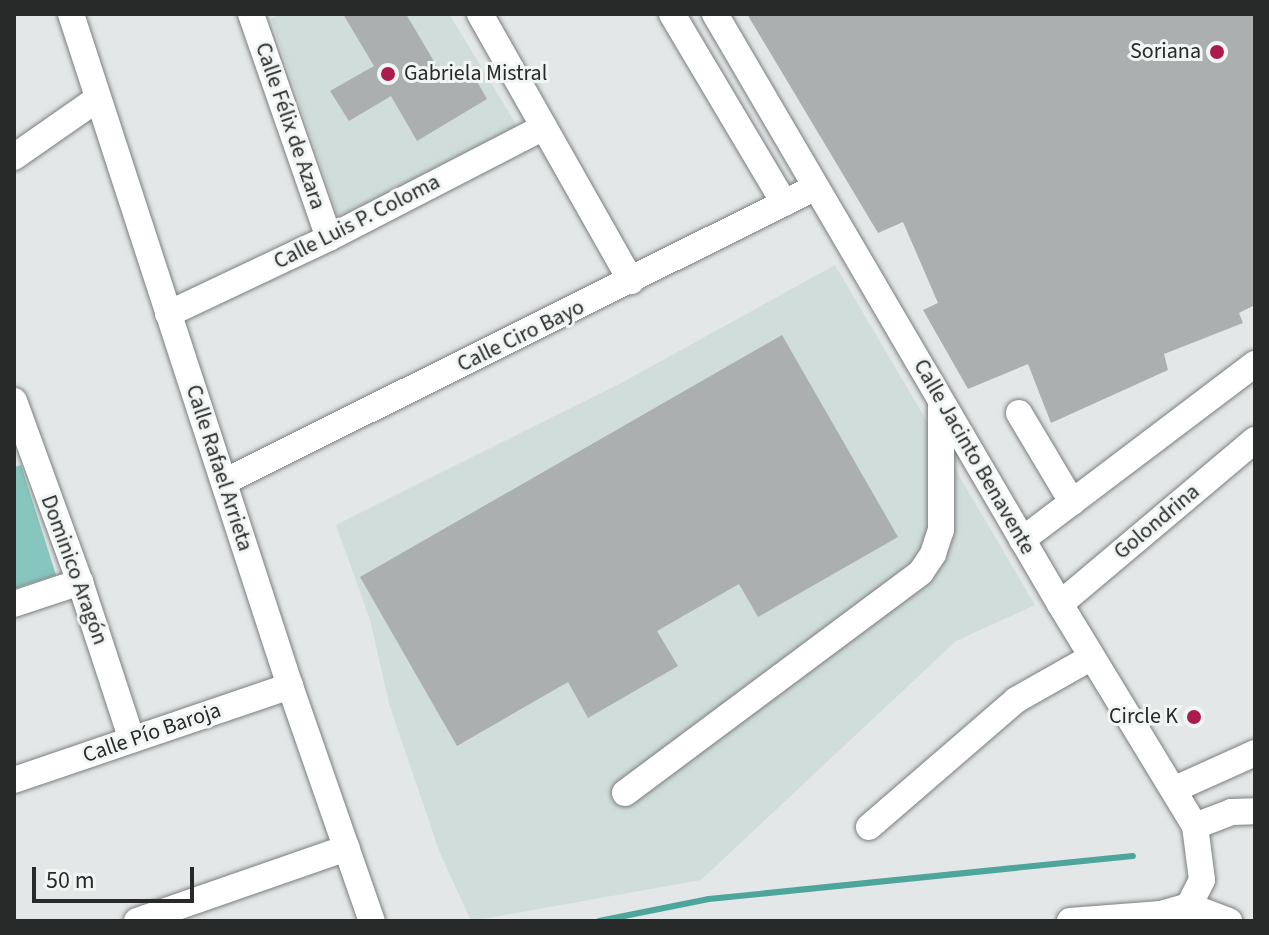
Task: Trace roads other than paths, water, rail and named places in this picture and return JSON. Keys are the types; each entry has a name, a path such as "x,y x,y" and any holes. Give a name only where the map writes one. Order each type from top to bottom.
{"street":[{"name":"Calle Rafael Arrieta","path":"71,14 290,686 372,921"},
{"name":"Calle Félix de Azara","path":"251,14 329,238"},
{"path":"480,14 631,281"},
{"path":"672,14 784,203"},
{"name":"Calle Jacinto Benavente","path":"715,14 1022,540 1195,826 1202,880 1189,906"},
{"path":"14,157 97,99"},
{"name":"Calle Luis P. Coloma","path":"168,314 329,238 544,127"},
{"name":"Calle Ciro Bayo","path":"224,482 816,187"},
{"path":"1022,540 1255,364"},
{"name":"Dominico Aragón","path":"14,401 21,448 80,582 132,740"},
{"path":"625,793 921,572 933,554 941,530 941,401"},
{"path":"1019,413 1072,502"},
{"name":"Golondrina","path":"1060,604 1255,440"},
{"path":"14,604 80,582"},
{"path":"869,827 1016,700 1092,657"},
{"name":"Calle Pío Baroja","path":"14,780 290,686"},
{"path":"1175,789 1255,753"},
{"path":"1195,826 1231,812 1255,811"},
{"path":"148,919 347,848"},
{"path":"1070,921 1161,914 1189,906 1229,921"}],"waterway":[{"path":"599,921 709,899 1133,856"}],"place":[{"name":"Soriana","path":"1217,52"},
{"name":"Gabriela Mistral","path":"388,74"},
{"name":"Circle K","path":"1194,717"}]}
